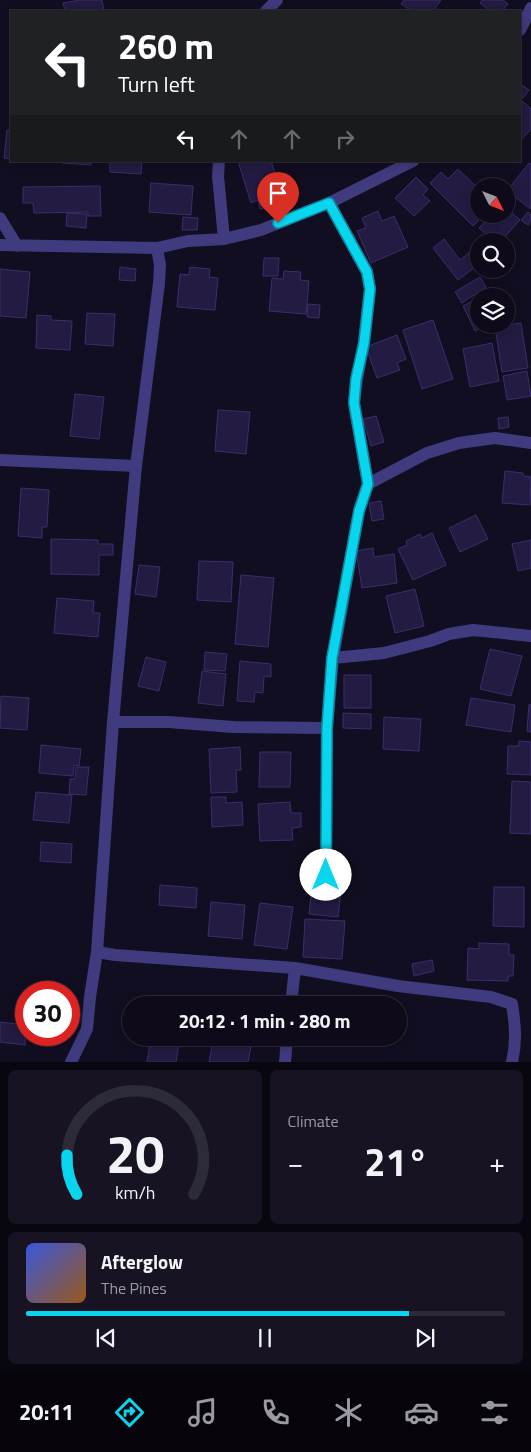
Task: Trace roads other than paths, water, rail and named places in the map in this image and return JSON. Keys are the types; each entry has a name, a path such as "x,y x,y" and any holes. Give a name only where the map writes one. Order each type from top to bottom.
{"street":[{"path":"267,10 277,0"},
{"path":"521,28 531,8"},
{"path":"219,162 218,176 224,238"},
{"path":"0,245 157,248 188,241 224,238 262,230 329,203 411,162"},
{"path":"326,875 327,728 332,658 359,511 368,484 354,403 356,379 364,343 370,289 370,279 329,203"},
{"path":"0,218 17,246"},
{"path":"72,1062 88,1029 90,997 97,952 113,722 136,466 159,283 160,265 157,248"},
{"path":"368,484 427,453 458,443 495,438 531,443"},
{"path":"0,460 136,466"},
{"path":"332,658 384,653 449,634 473,630 531,636"},
{"path":"113,722 169,722 233,727 327,728"},
{"path":"97,952 115,955 295,968 398,986 491,997 512,1004 516,1031 516,1047 512,1062"},
{"path":"292,996 295,968"},
{"path":"285,1062 286,1046"}]}
